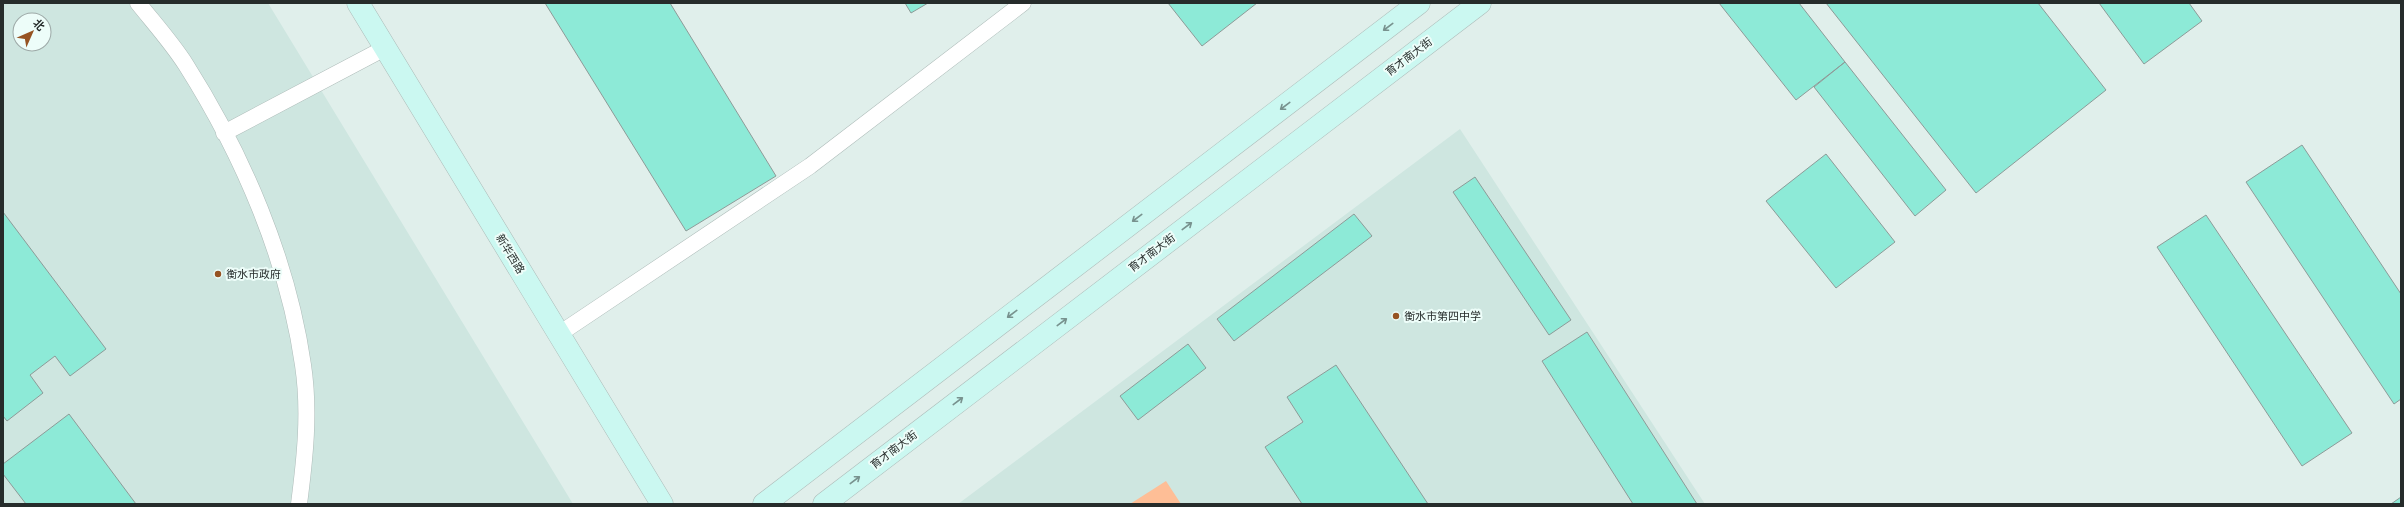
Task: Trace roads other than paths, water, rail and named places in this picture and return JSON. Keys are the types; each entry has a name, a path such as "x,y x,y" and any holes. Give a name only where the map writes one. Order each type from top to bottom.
{"main road":[{"name":"新华西路","path":"358,3 662,504"},
{"path":"764,504 1420,3"},
{"name":"育才南大街","path":"824,504 1480,3"}],"lane":[{"path":"138,3 186,65 224,133 249,180 283,275 304,366 307,441 299,504"},
{"path":"559,334 810,166 1023,3"},
{"path":"224,133 385,48"}],"place":[{"name":"衡水市政府","path":"218,274"},
{"name":"衡水市第四中学","path":"1396,316"}]}
